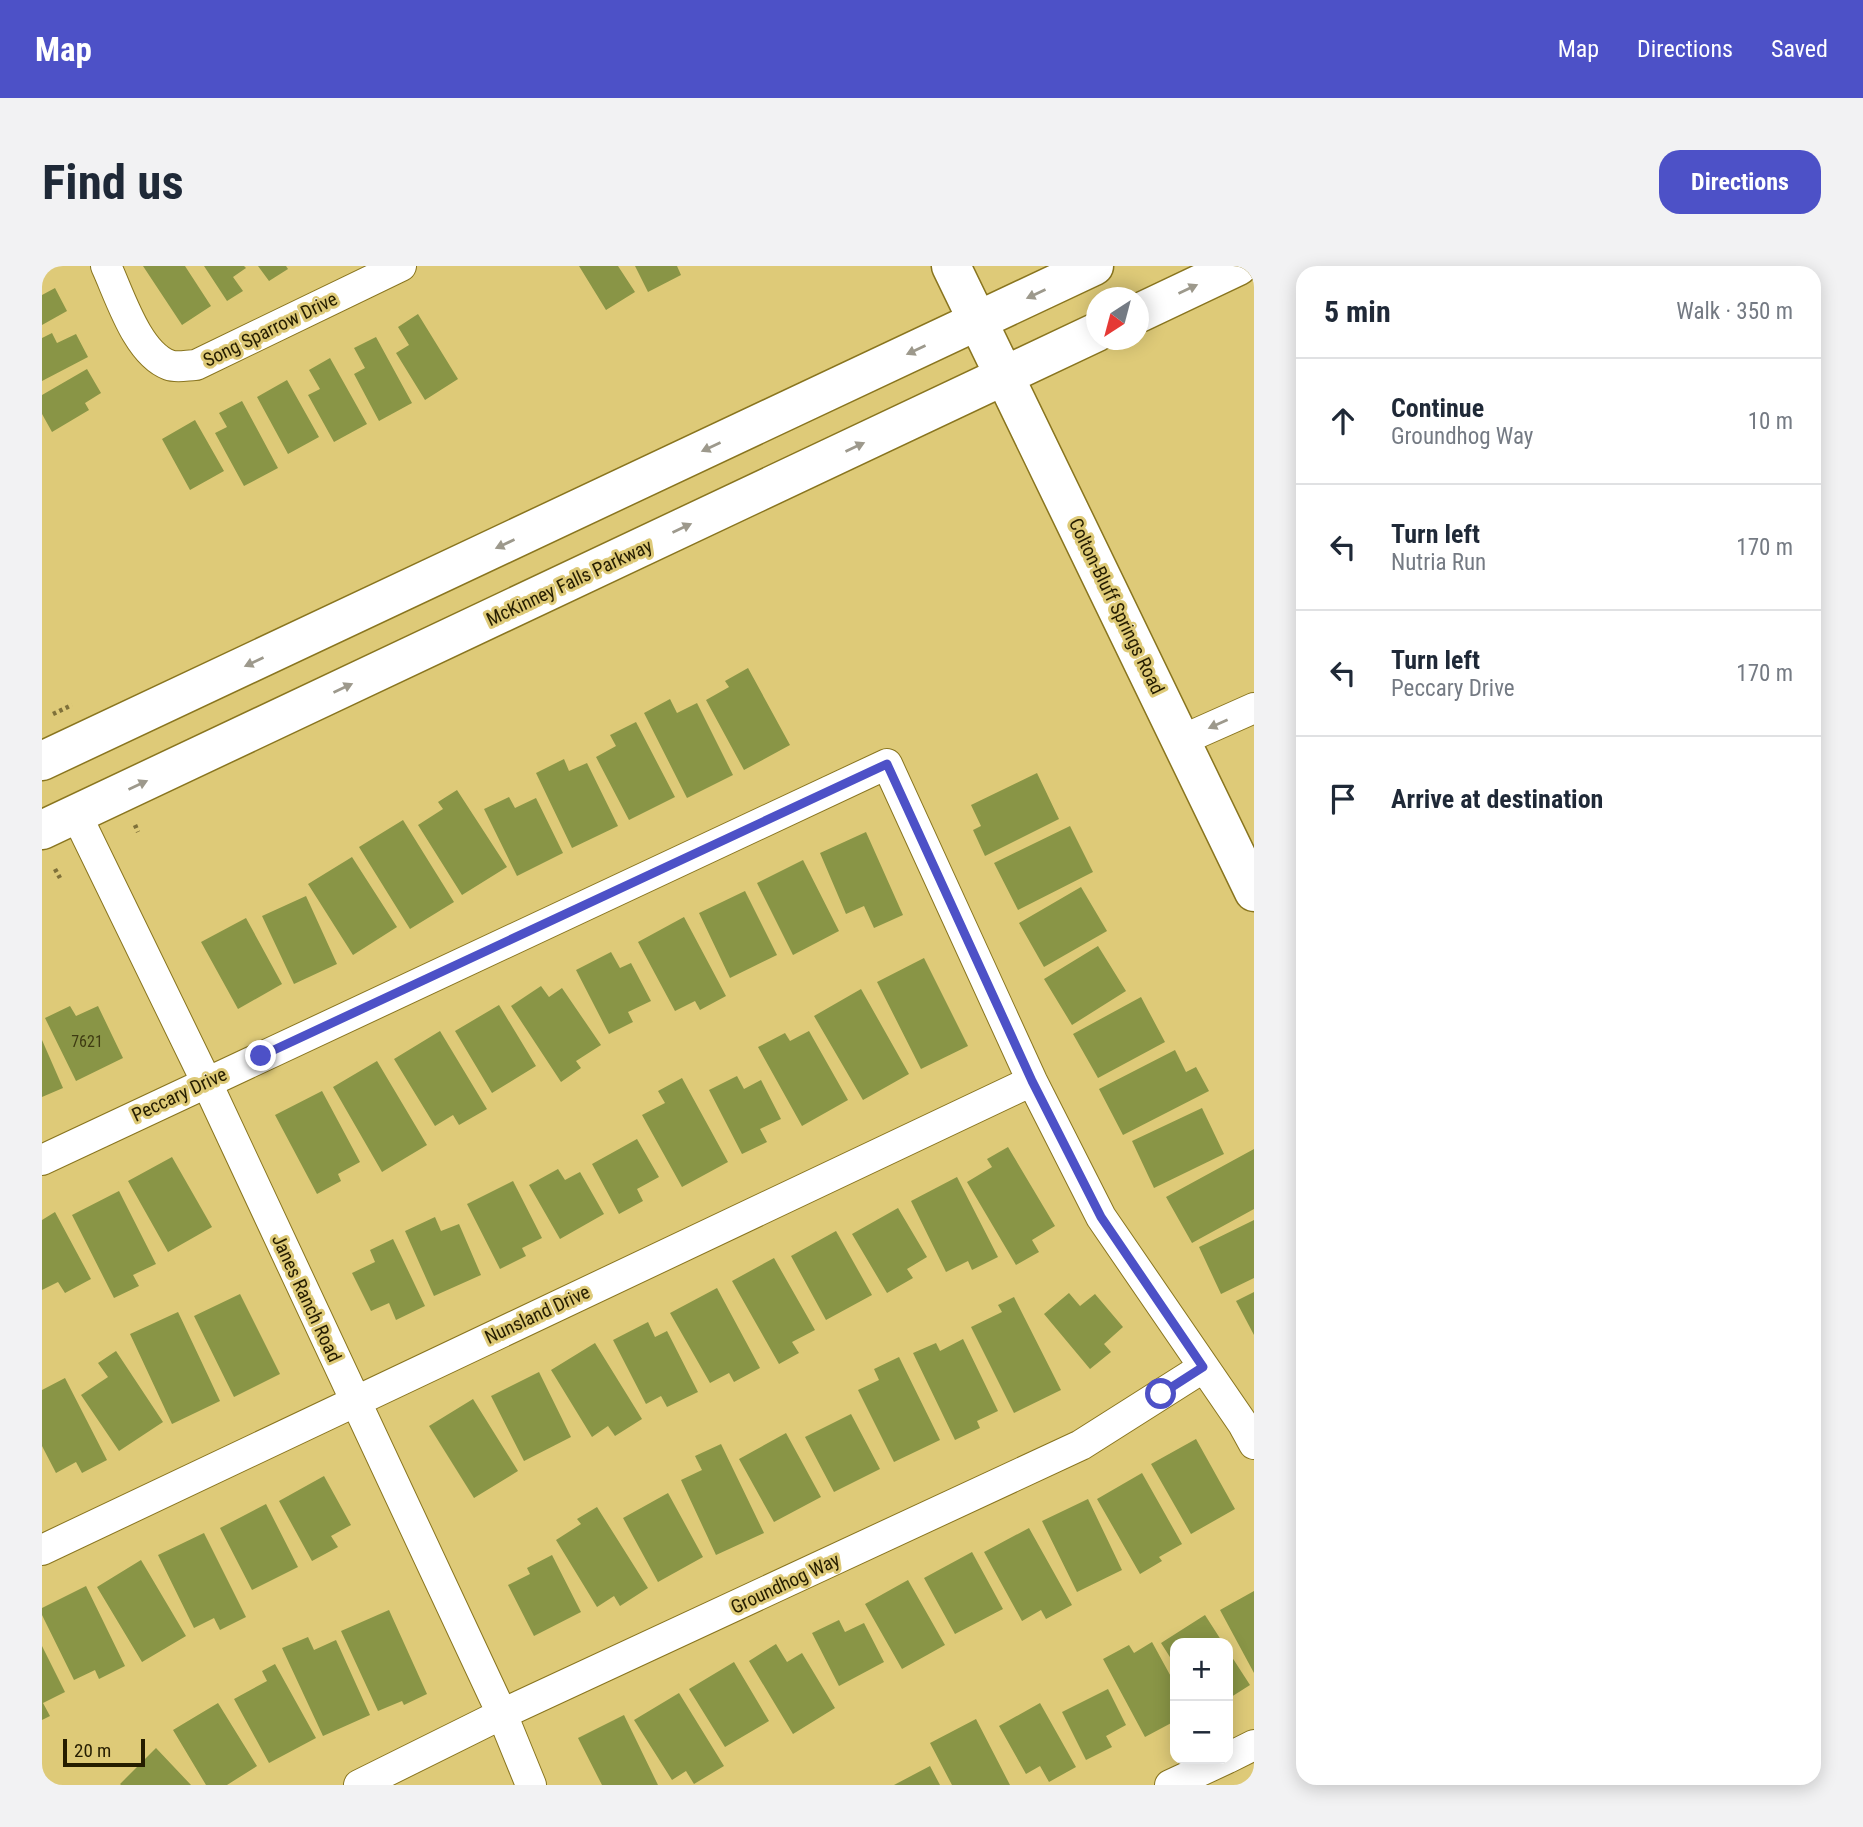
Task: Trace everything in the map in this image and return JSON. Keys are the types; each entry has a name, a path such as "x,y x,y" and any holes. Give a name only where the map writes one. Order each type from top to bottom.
{"main road":[{"name":"Colton-Bluff Springs Road","path":"951,266 1254,892"},
{"path":"76,814 47,743 1094,266"},
{"path":"1149,308 1238,266"},
{"name":"McKinney Falls Parkway","path":"42,830 1086,337"}],"street":[{"name":"Song Sparrow Drive","path":"106,266 144,347 156,359 172,366 196,365 401,266"},
{"path":"1182,740 1254,708"},
{"name":"Peccary Drive","path":"42,1160 887,764 1032,1081"},
{"name":"Janes Ranch Road","path":"76,814 206,1081 502,1714 531,1785"},
{"path":"1032,1081 1101,1217 1254,1444"},
{"name":"Nunsland Drive","path":"42,1550 1032,1081"},
{"name":"Groundhog Way","path":"359,1785 502,1714 1081,1445 1203,1367"},
{"path":"1233,1755 1254,1745"},
{"path":"1170,1785 1214,1764"}],"path":[{"path":"47,743 72,705"},
{"path":"135,825 138,832"},
{"path":"55,869 60,878"}],"building":[{"path":"143,266 185,266 211,306 182,325"},
{"path":"204,266 244,266 246,268 233,277 243,291 227,301"},
{"path":"258,266 286,266 288,269 269,281"},
{"path":"579,266 618,266 635,292 606,310"},
{"path":"635,266 677,266 681,275 648,292"},
{"path":"55,288 67,311 42,325 42,295"},
{"path":"418,314 458,379 425,400 396,353 409,345 398,327"},
{"path":"52,333 57,343 76,334 88,357 42,381 42,338"},
{"path":"376,337 412,403 379,421 354,374 365,368 354,348"},
{"path":"330,358 367,424 334,442 308,395 320,389 309,370"},
{"path":"87,369 101,393 85,403 89,410 52,432 42,414 42,395"},
{"path":"287,380 319,437 288,454 257,397"},
{"path":"242,401 278,468 244,486 215,433 227,427 219,413"},
{"path":"195,420 224,471 190,490 162,439"},
{"path":"748,668 790,745 744,770 706,700 729,687 725,681"},
{"path":"670,699 677,713 697,703 733,775 687,798 644,713"},
{"path":"636,722 675,797 629,820 596,757 616,746 610,735"},
{"path":"564,759 569,771 587,763 618,826 572,848 536,773"},
{"path":"1037,773 1059,819 985,856 973,830 981,826 971,805"},
{"path":"457,790 507,867 462,895 418,825 443,809 438,802"},
{"path":"509,797 515,808 536,798 563,853 517,876 484,809"},
{"path":"403,820 454,902 410,929 359,847"},
{"path":"1070,826 1093,872 1018,910 994,863"},
{"path":"866,832 903,915 874,928 864,906 846,914 820,853"},
{"path":"352,857 397,927 353,955 308,884"},
{"path":"803,860 839,931 793,955 757,883"},
{"path":"1081,887 1107,931 1044,967 1019,923"},
{"path":"745,891 777,955 730,978 699,913"},
{"path":"306,896 337,964 294,984 262,916"},
{"path":"684,917 726,996 700,1010 695,1001 675,1011 638,942"},
{"path":"246,918 282,984 238,1009 201,942"},
{"path":"1098,946 1126,991 1072,1025 1044,979"},
{"path":"611,952 620,968 631,963 651,1001 628,1012 633,1022 609,1034 576,970"},
{"path":"924,958 968,1046 921,1069 877,982"},
{"path":"541,986 549,997 562,988 601,1045 576,1061 581,1068 561,1082 511,1006"},
{"path":"861,989 909,1074 863,1100 814,1016"},
{"path":"1141,997 1165,1042 1098,1078 1073,1034"},
{"path":"499,1005 536,1066 492,1093 455,1031"},
{"path":"70,1006 76,1016 98,1006 123,1058 76,1081 45,1018"},
{"path":"440,1031 487,1109 459,1125 453,1115 435,1126 394,1059"},
{"path":"809,1031 848,1100 802,1126 758,1047 785,1033 790,1041"},
{"path":"42,1040 63,1088 42,1097"},
{"path":"1175,1050 1186,1072 1196,1067 1209,1091 1123,1135 1099,1089"},
{"path":"377,1061 427,1145 382,1172 333,1087"},
{"path":"737,1076 744,1089 761,1080 781,1119 760,1129 767,1142 742,1154 709,1090"},
{"path":"682,1078 728,1162 682,1187 642,1115 665,1103 658,1091"},
{"path":"322,1091 360,1162 338,1174 341,1181 317,1194 275,1115"},
{"path":"1202,1108 1224,1154 1154,1188 1132,1141"},
{"path":"637,1139 659,1177 637,1189 643,1201 619,1214 592,1164"},
{"path":"1008,1147 1055,1226 1032,1240 1039,1252 1016,1265 967,1182 992,1167 987,1159"},
{"path":"1254,1149 1254,1209 1192,1243 1166,1197"},
{"path":"172,1157 212,1227 168,1252 128,1181"},
{"path":"558,1169 565,1180 580,1172 604,1214 560,1239 529,1185"},
{"path":"957,1177 998,1257 972,1270 968,1261 946,1272 911,1201"},
{"path":"513,1181 542,1238 522,1248 526,1256 500,1269 467,1204"},
{"path":"119,1191 156,1264 133,1275 139,1286 114,1298 72,1215"},
{"path":"898,1208 927,1257 907,1269 913,1278 887,1293 852,1234"},
{"path":"55,1212 91,1279 65,1293 58,1282 42,1290 42,1220"},
{"path":"435,1217 441,1231 459,1224 481,1275 434,1296 405,1231"},
{"path":"1254,1220 1254,1278 1221,1294 1199,1247"},
{"path":"836,1231 872,1295 826,1320 791,1256"},
{"path":"393,1239 425,1306 396,1320 389,1303 371,1311 352,1273 375,1262 370,1250"},
{"path":"774,1258 815,1330 792,1342 799,1353 779,1364 732,1281"},
{"path":"717,1288 760,1368 734,1382 729,1373 710,1383 670,1313"},
{"path":"1254,1292 1254,1335 1236,1301"},
{"path":"1069,1293 1080,1306 1095,1294 1123,1327 1104,1344 1111,1352 1090,1369 1044,1314"},
{"path":"240,1294 280,1374 234,1397 194,1316"},
{"path":"1014,1297 1061,1390 1014,1413 971,1327 1002,1312 998,1305"},
{"path":"178,1312 220,1401 172,1424 130,1334"},
{"path":"648,1322 655,1337 667,1331 698,1392 667,1407 661,1396 646,1404 613,1340"},
{"path":"963,1339 998,1411 977,1421 980,1428 955,1440 913,1353 936,1343 940,1351"},
{"path":"595,1343 642,1419 615,1436 608,1426 592,1437 551,1370"},
{"path":"116,1351 163,1422 119,1451 81,1395 108,1377 98,1363"},
{"path":"899,1357 940,1440 894,1462 858,1390 879,1380 874,1369"},
{"path":"539,1372 571,1437 524,1461 491,1396"},
{"path":"65,1378 107,1460 82,1473 76,1462 56,1473 42,1446 42,1390"},
{"path":"473,1399 518,1471 474,1498 429,1426"},
{"path":"851,1414 880,1469 834,1492 805,1437"},
{"path":"786,1433 821,1497 774,1522 739,1459"},
{"path":"1196,1439 1235,1509 1191,1534 1151,1464"},
{"path":"721,1444 764,1533 716,1555 681,1480 702,1470 695,1456"},
{"path":"1142,1473 1182,1544 1159,1557 1162,1561 1140,1574 1097,1499"},
{"path":"324,1476 351,1525 331,1536 338,1547 312,1561 279,1501"},
{"path":"668,1493 703,1557 658,1582 623,1518"},
{"path":"1088,1499 1122,1570 1077,1592 1042,1521"},
{"path":"266,1504 298,1567 252,1590 220,1528"},
{"path":"597,1507 648,1588 620,1606 614,1596 597,1607 556,1540 581,1524 577,1519"},
{"path":"1029,1528 1072,1605 1046,1619 1041,1610 1022,1621 984,1552"},
{"path":"204,1533 246,1617 220,1630 214,1618 194,1628 158,1555"},
{"path":"972,1552 1003,1609 955,1634 924,1578"},
{"path":"552,1555 581,1612 534,1636 508,1585 530,1574 527,1568"},
{"path":"141,1560 186,1636 142,1662 97,1587"},
{"path":"908,1580 945,1645 902,1669 865,1604"},
{"path":"86,1586 125,1666 99,1679 95,1670 74,1680 42,1615 42,1608"},
{"path":"1254,1591 1254,1673 1220,1610"},
{"path":"389,1610 427,1694 404,1705 402,1701 378,1711 341,1631"},
{"path":"1205,1615 1220,1638 1170,1638 1170,1657 1161,1643"},
{"path":"839,1620 845,1632 864,1623 884,1662 839,1686 812,1633"},
{"path":"308,1637 314,1650 336,1640 370,1715 323,1736 282,1648"},
{"path":"1152,1642 1170,1675 1170,1724 1145,1737 1103,1659 1129,1645 1134,1653"},
{"path":"776,1644 787,1662 802,1653 835,1708 793,1734 749,1661"},
{"path":"42,1646 65,1692 43,1703 50,1716 42,1720"},
{"path":"1233,1659 1250,1685 1233,1696"},
{"path":"734,1662 769,1721 725,1747 689,1689"},
{"path":"275,1664 316,1738 269,1763 234,1699 267,1681 262,1671"},
{"path":"1108,1689 1126,1725 1106,1736 1112,1747 1086,1760 1062,1712"},
{"path":"679,1693 724,1766 694,1784 686,1771 672,1780 634,1720"},
{"path":"218,1703 257,1766 227,1785 206,1785 173,1730"},
{"path":"1040,1703 1076,1767 1049,1782 1040,1766 1026,1774 999,1726"},
{"path":"624,1715 658,1785 602,1785 578,1738"},
{"path":"976,1719 1010,1785 952,1785 930,1743"},
{"path":"156,1748 191,1785 121,1785 120,1784"},
{"path":"930,1766 940,1785 894,1785"}],"route":[{"path":"261,1056 887,764 1032,1081 1101,1217 1203,1367 1161,1394"}]}
